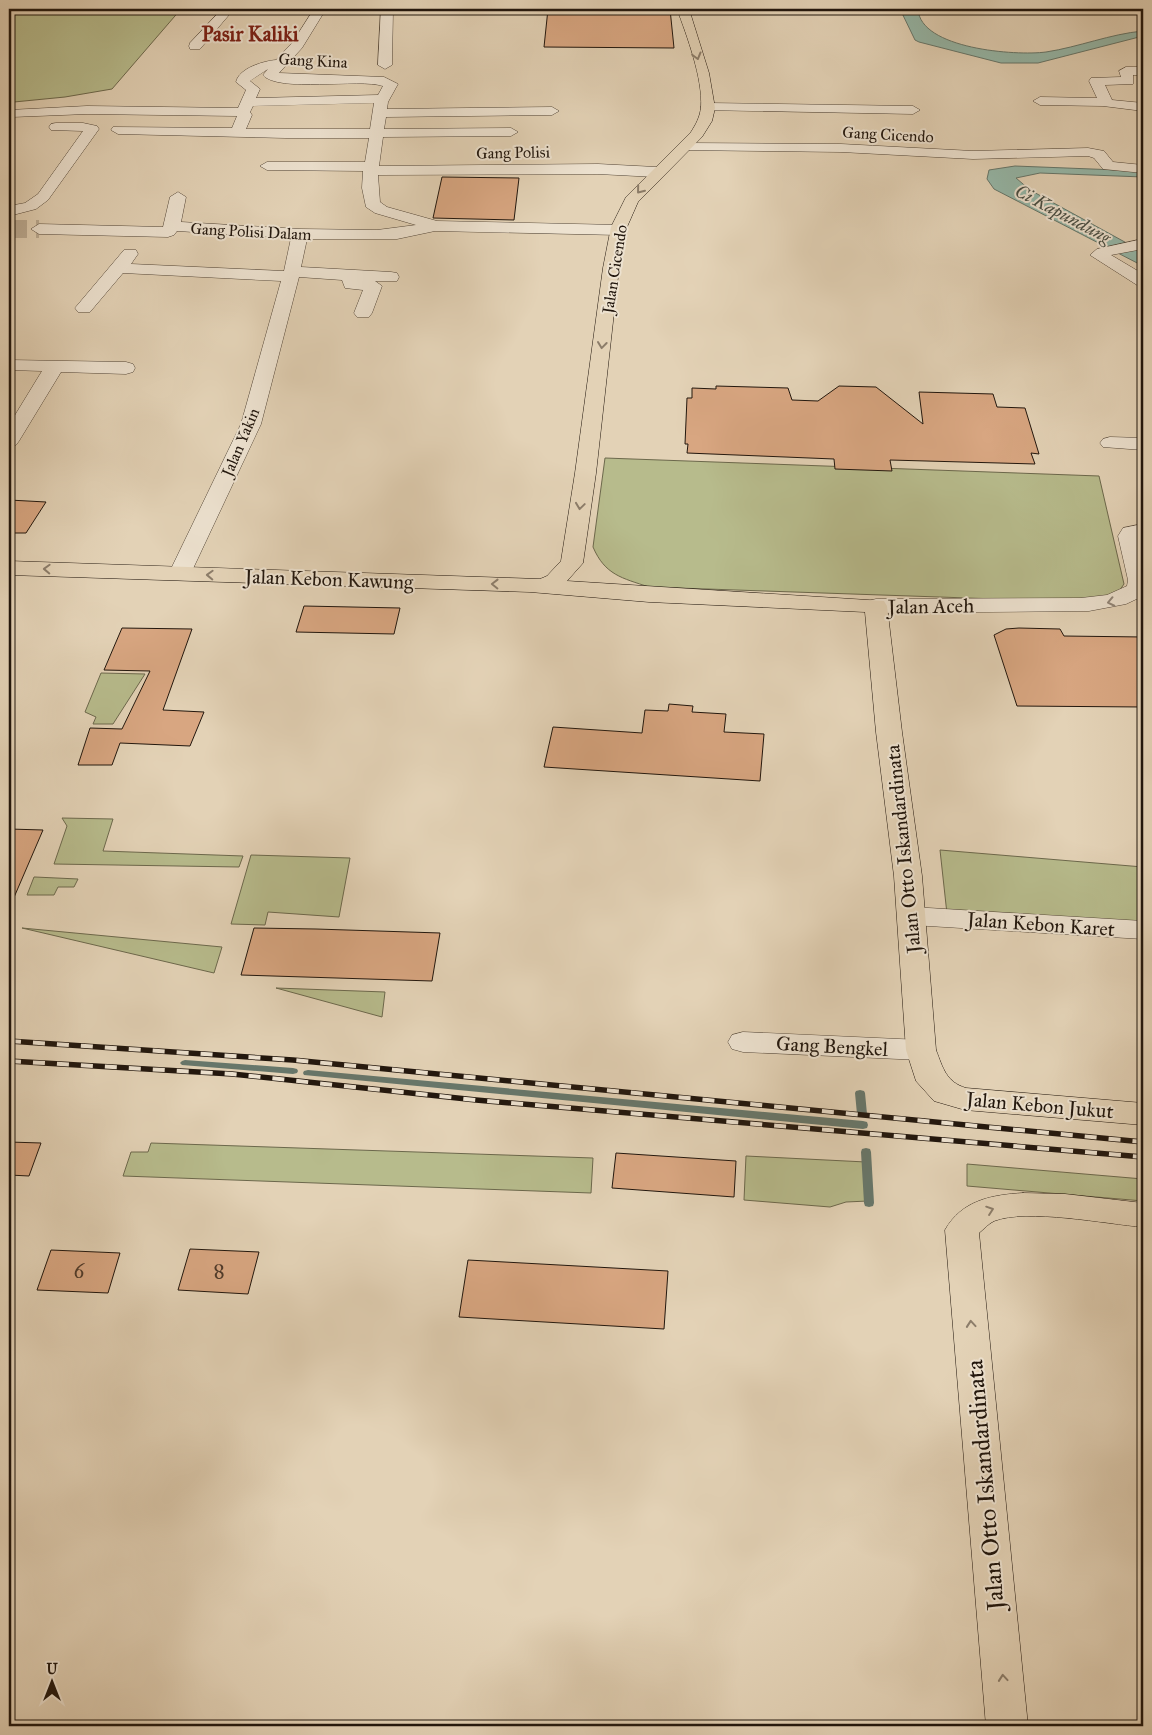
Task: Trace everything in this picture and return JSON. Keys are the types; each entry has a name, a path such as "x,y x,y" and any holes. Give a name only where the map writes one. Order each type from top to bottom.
{"main road":[{"path":"683,9 704,83 708,107"},
{"name":"Jalan Cicendo","path":"572,563 619,230 623,215 632,199 656,172 686,147 705,122 708,107"},
{"path":"543,586 555,581 572,563 589,575 610,584 649,595"},
{"name":"Jalan Kebon Kawung","path":"9,568 543,586 649,595"},
{"name":"Jalan Aceh","path":"649,595 876,606"},
{"name":"Jalan Otto Iskandardinata","path":"876,606 925,916 921,1050 932,1081 938,1087"},
{"name":"Jalan Kebon Jukut","path":"938,1087 945,1093 965,1099 1143,1114"},
{"name":"Jalan Otto Iskandardinata","path":"1007,1726 962,1230 973,1218 988,1210 1005,1206 1034,1205 1143,1215"}],"street":[{"path":"195,46 228,9"},
{"name":"Gang Kina","path":"320,9 298,45 271,73 271,76 283,79 388,81 391,84 382,106"},
{"path":"385,65 387,9"},
{"path":"237,133 253,89 243,82 243,78 265,66 279,64"},
{"path":"1106,102 1096,81 1128,81 1126,71 1143,71"},
{"path":"1040,101 1106,102 1108,104 1143,107"},
{"path":"382,106 371,169 370,188 372,204 381,210 436,226 619,230"},
{"path":"9,117 87,110 245,107 382,106 517,112 552,111"},
{"path":"708,107 913,110"},
{"path":"512,170 511,132 517,112"},
{"path":"9,117 92,129 43,197 30,206 9,211"},
{"path":"118,130 377,134 511,132"},
{"name":"Gang Cicendo","path":"686,147 841,148 973,155 1088,152 1099,154 1108,166 1143,169"},
{"name":"Gang Polisi","path":"267,166 512,170 598,168 656,172"},
{"path":"172,226 178,197"},
{"name":"Gang Polisi Dalam","path":"39,229 168,232 172,226 300,234 397,234 436,226"},
{"name":"Jalan Yakin","path":"180,574 251,424 300,234"},
{"path":"84,308 139,244"},
{"path":"1141,244 1109,250 1098,255 1143,281"},
{"path":"118,268 390,277"},
{"path":"352,275 351,284 373,286 363,313"},
{"path":"9,365 126,368"},
{"path":"9,441 55,366"},
{"path":"1110,443 1143,444"},
{"name":"Jalan Aceh","path":"876,606 1081,605 1114,602 1127,597 1138,589 1139,580 1128,536 1131,533 1143,530"},
{"name":"Jalan Kebon Karet","path":"925,916 1143,930"},
{"name":"Gang Bengkel","path":"743,1042 921,1050"}],"green space":[{"path":"9,9 181,9 112,89 65,97 14,102 9,101"},
{"path":"605,458 1099,476 1124,584 1115,597 1084,602 649,587 623,578 609,570 593,547"},
{"path":"101,673 145,674 113,724 93,724 96,717 85,712"},
{"path":"62,818 113,819 103,851 243,856 239,867 54,864 67,826"},
{"path":"940,850 1143,867 1143,924 947,914"},
{"path":"251,855 350,858 339,917 268,912 265,925 231,924"},
{"path":"34,877 78,879 74,887 58,887 54,895 27,895"},
{"path":"22,928 222,947 214,973"},
{"path":"276,988 385,992 382,1017"},
{"path":"151,1143 593,1158 591,1193 123,1176 131,1152 148,1152"},
{"path":"746,1156 866,1162 868,1201 846,1202 830,1207 744,1200"},
{"path":"967,1164 1143,1179 1143,1201 967,1186"}],"water":[{"path":"900,9 918,9 923,22 935,33 951,41 993,51 1014,53 1046,52 1143,31 1143,36 1038,63 1001,63 915,40"},
{"name":"Ci Kapundung","path":"1015,166 1143,171 1143,177 1040,173 1016,178 1030,190 1143,252 1143,266 994,189 987,179 989,170"}],"building":[{"path":"548,9 670,9 674,48 544,47"},
{"path":"442,177 519,178 514,220 433,218"},
{"path":"716,386 788,388 792,400 818,401 839,386 876,387 923,424 919,392 993,394 997,407 1025,408 1039,454 1031,453 1035,464 890,460 892,471 835,469 834,459 687,453 688,444 685,444 687,398 692,398 692,388 716,389"},
{"path":"9,500 46,502 26,533 9,533"},
{"path":"304,606 400,608 394,634 296,632"},
{"path":"122,628 192,629 163,710 204,712 190,746 120,743 112,765 78,765 90,728 122,729 150,671 104,670"},
{"path":"1006,629 1060,629 1064,636 1143,637 1143,707 1017,706 994,635"},
{"path":"669,704 693,706 692,712 726,714 724,732 764,734 760,781 544,767 553,727 642,733 645,710 668,711"},
{"path":"9,829 43,830 9,909"},
{"path":"254,928 440,933 432,981 241,975"},
{"path":"9,1142 41,1143 29,1176 9,1175"},
{"path":"616,1153 736,1161 734,1197 612,1188"},
{"path":"190,1249 259,1252 248,1294 178,1290"},
{"path":"51,1250 120,1253 108,1293 37,1290"},
{"path":"468,1260 668,1271 664,1329 459,1317"}],"waterway":[{"path":"185,1063 293,1071"},
{"path":"308,1073 863,1125"},
{"path":"860,1093 862,1114"},
{"path":"866,1152 869,1203"}],"tunnel":[{"path":"9,229 39,229"}],"railway":[{"path":"9,1041 293,1060 1143,1142"},
{"path":"9,1061 232,1074 476,1100 1143,1157"}],"district":[{"name":"Pasir Kaliki","path":"250,34"}]}
